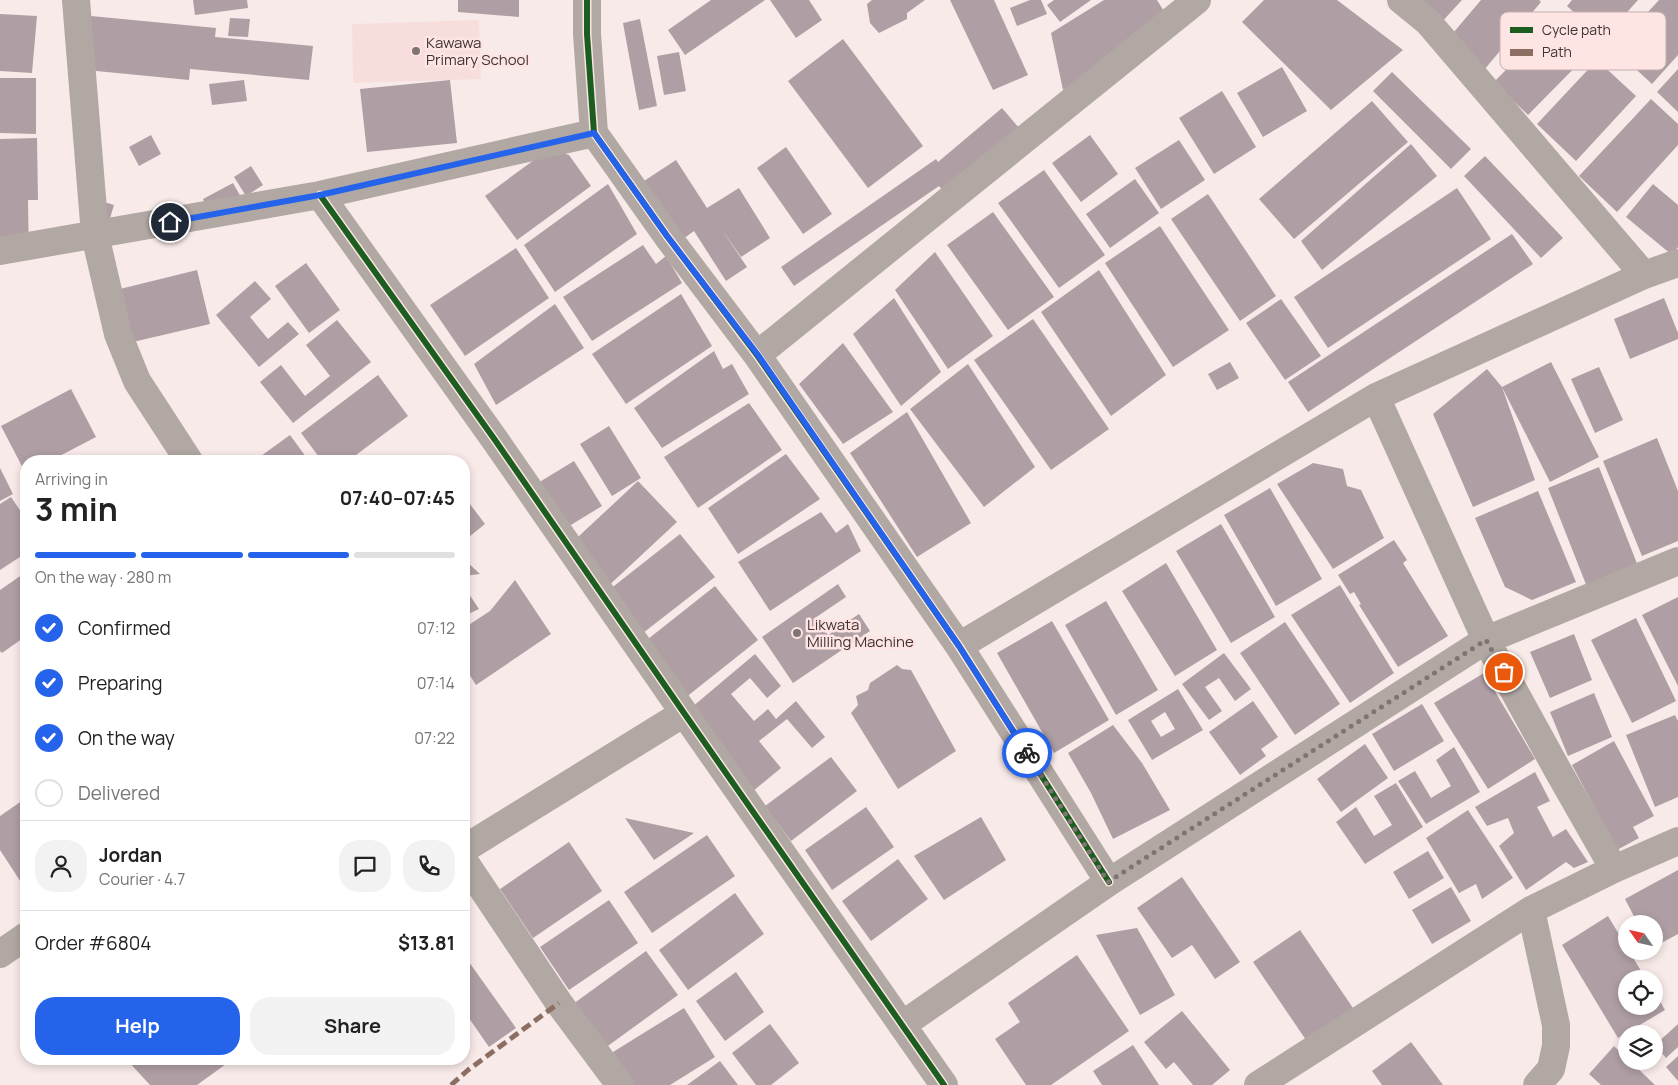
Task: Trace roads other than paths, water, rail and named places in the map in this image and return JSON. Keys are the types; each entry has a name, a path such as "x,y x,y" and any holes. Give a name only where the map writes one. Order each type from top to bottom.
{"street":[{"path":"76,0 95,235 118,334 137,381 185,455"},
{"path":"587,0 587,34 594,133 667,236 758,355 959,646 1108,882"},
{"path":"758,355 1197,0"},
{"path":"1401,0 1428,22 1644,275"},
{"path":"0,251 320,195 594,133"},
{"path":"320,195 495,440 944,1085"},
{"path":"959,646 1376,397 1644,275 1678,263"},
{"path":"1376,397 1486,640 1614,869"},
{"path":"902,1025 1108,882 1486,640 1678,561"},
{"path":"470,845 684,713"},
{"path":"1258,1085 1531,910 1614,869 1678,841"},
{"path":"470,871 560,1003 620,1085"},
{"path":"1531,910 1556,1025 1556,1046 1551,1069 1537,1085"},
{"path":"0,954 20,940"}],"place":[{"name":"Kawawa Primary School","path":"416,51"},
{"name":"Likwata Milling Machine","path":"797,633"}]}
